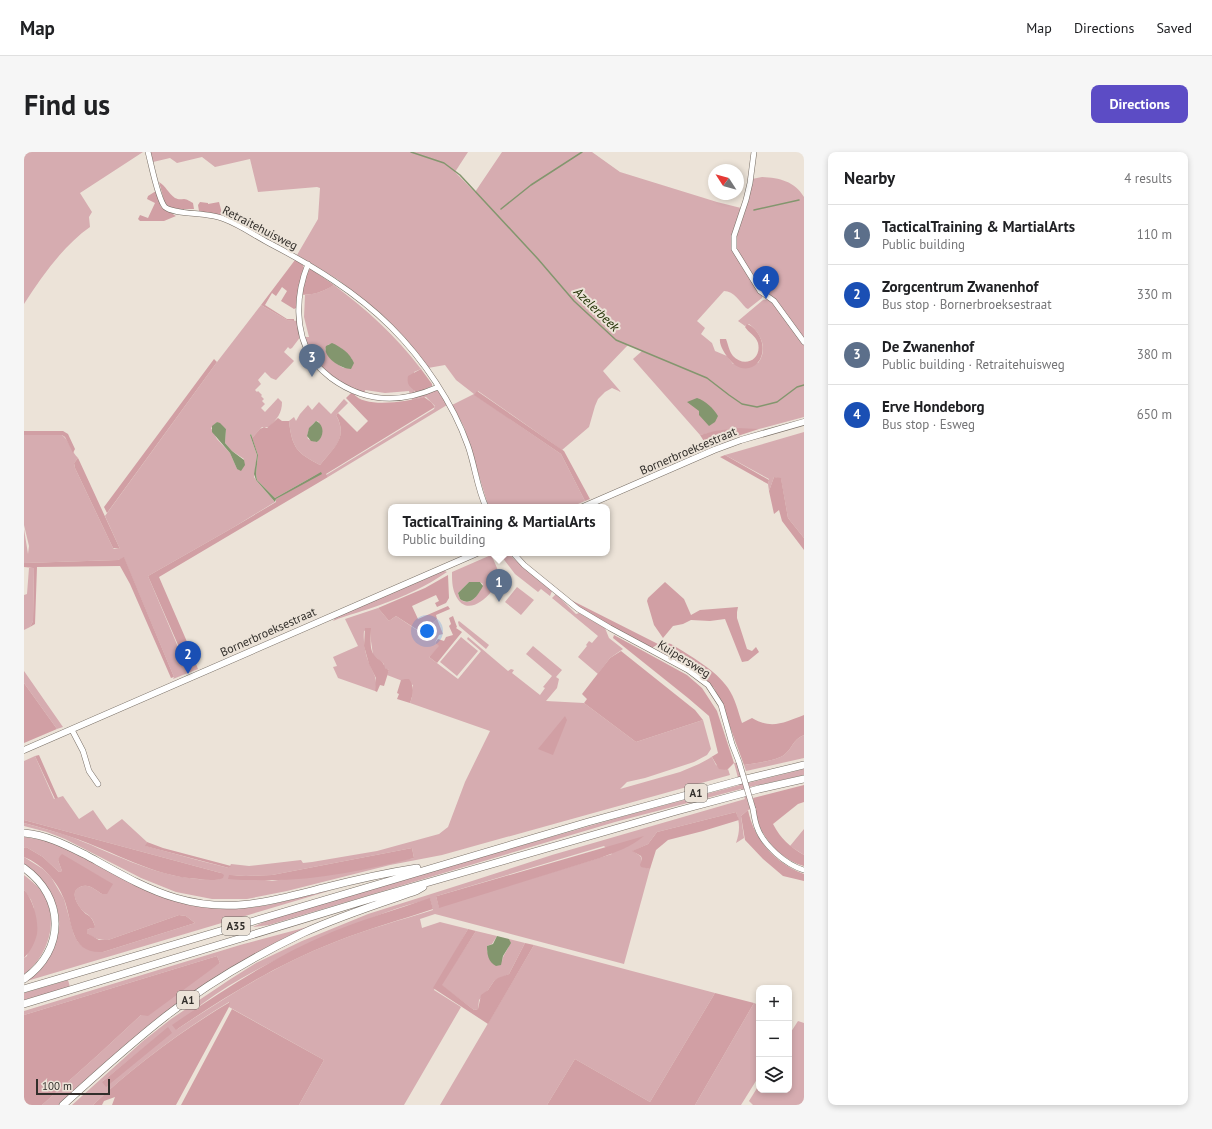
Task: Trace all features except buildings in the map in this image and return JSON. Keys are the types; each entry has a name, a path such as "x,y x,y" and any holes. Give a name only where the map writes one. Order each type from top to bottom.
{"highway":[{"name":"A1","path":"24,833 38,835 60,842 153,890 182,900 218,906 241,906 268,902 380,874 447,863 664,801 804,765"},
{"name":"A1","path":"63,1105 120,1053 167,1015 211,984 234,970 303,933 353,913 416,891 432,882 677,811 804,779"},
{"name":"A35","path":"24,989 447,863"},
{"path":"24,868 43,885 51,901 55,918 54,931 48,953 41,964 24,979"},
{"name":"A35","path":"24,1004 297,921 432,882"}],"main road":[{"name":"Bornerbroeksestraat","path":"591,504 714,450 741,440 804,422"},
{"name":"Bornerbroeksestraat","path":"24,750 470,556"}],"street":[{"name":"Retraitehuisweg","path":"148,152 162,203 169,210 205,214 223,218 308,264 346,289 384,320 410,347 438,387 461,427 485,504"},
{"path":"754,152 746,200 734,236 734,249 760,291 774,301 804,342"},
{"path":"308,264 300,290 298,314 306,347 318,367 338,383 351,390 373,398 403,398 430,391 438,387"},
{"name":"Kuipersweg","path":"516,556 524,565 578,609 688,670 708,685 721,705 753,809 756,826 767,843 786,861 804,870"},
{"path":"72,730 83,751 90,771 98,784"}],"shaded area":[{"path":"24,152 143,152 80,193 92,212 89,217 90,227 62,252 24,304"},
{"path":"150,152 468,152 455,172 475,192 502,152 592,152 620,172 708,200 741,208 732,243 747,273 762,295 762,298 748,309 734,295 728,291 724,291 697,321 705,328 701,334 712,343 715,351 727,356 733,364 758,363 763,353 760,337 754,328 749,324 745,326 738,321 763,300 768,299 773,301 804,344 804,417 759,429 724,430 700,435 633,359 642,351 628,345 603,371 621,392 612,388 605,392 598,399 589,427 562,450 478,391 475,395 561,454 585,501 578,504 488,504 464,427 452,405 474,394 456,380 445,365 428,368 373,307 337,279 297,255 318,219 320,188 258,192 250,159 215,167 202,157 177,163 170,158 153,162"},
{"path":"762,177 786,181 796,187 804,197 804,340 762,291 736,250 735,238 744,214 752,179"},
{"path":"159,182 175,198 185,199 193,203 194,209 170,209 165,204"},
{"path":"156,191 161,207 176,216 164,221 140,221 138,219 140,215 148,218 155,203 147,199 148,196"},
{"path":"200,202 208,204 219,202 223,217 199,211 198,205"},
{"path":"295,260 303,265 304,269 296,308 294,309 281,301 287,291 282,287 276,296 272,293 265,305 287,319 294,319 294,321 287,320 261,305"},
{"path":"310,269 334,285 318,293 300,295 307,271"},
{"path":"334,285 358,304 402,345 421,369 414,372 414,391 416,393 410,395 409,391 385,393 365,390 366,395 336,379 321,366 309,349 304,337 309,337 304,317 305,295 323,291","holes":["329,344 341,348 352,359 344,368 338,365 328,355 325,349"]},
{"path":"261,305 287,320 298,321 301,336 292,348 290,349 288,347 284,352 294,361 276,380 271,378 265,372 258,380 261,384 255,390 262,395 261,396 264,399 262,401 265,404 261,408 265,412 278,398 282,402 280,413 272,424 269,427 262,427 252,438 251,434 250,435 257,455 254,477 275,502 148,576 181,654 191,651 198,669 173,679 174,677 124,558 118,560 24,563 24,529 28,554 29,546 24,525 24,435 62,435 64,437 78,458 74,463 75,468 113,548 120,549 105,516 217,362","holes":["217,422 226,429 225,443 232,451 244,459 237,469 230,453 217,439 211,428"]},
{"path":"747,324 758,333 763,346 760,360 749,368 743,368 736,365 729,359 721,347 720,339 726,339 733,356 737,360 747,362 755,358 759,349 758,343 756,338 745,327"},
{"path":"332,343 348,353 354,363 351,369 342,367 333,362 327,354 326,346"},
{"path":"214,359 217,362 107,513 104,507"},
{"path":"421,369 432,386 416,393 408,382 408,376"},
{"path":"432,391 439,391 447,405 328,477 326,475 434,409 435,406 426,397 412,400 412,397"},
{"path":"477,391 564,451 590,499 585,501 561,454 474,395"},
{"path":"351,393 360,399 377,403 398,402 424,397 435,407 326,474 328,477 159,577 191,651 182,654 148,576 276,502 276,499 321,472 275,498 257,480 256,474 258,455 252,438 260,429 264,427 267,428 278,418 282,421 289,421 292,438 297,449 306,457 320,465 338,442 341,430 340,423 336,415 338,413 357,432 368,421 346,398"},
{"path":"697,398 709,405 718,416 715,422 709,426 699,415 699,411 687,402"},
{"path":"344,399 348,403 336,415 340,423 341,431 338,443 320,465 306,457 297,449 292,438 289,421 294,417 296,421 308,405 312,410 319,402 331,414","holes":["315,422 319,422 320,439 317,442 308,439 308,431 311,426"]},
{"path":"316,421 322,428 321,437 317,442 311,441 307,436 309,428"},
{"path":"217,422 226,429 225,443 232,451 244,460 245,465 241,471 237,469 230,453 212,432 212,426"},
{"path":"737,428 759,429 707,446 700,435 715,431"},
{"path":"24,431 63,431 68,434 75,449 73,453 65,437 62,435 24,435"},
{"path":"804,432 804,538 788,518 781,479 774,477 769,491 769,479 725,455"},
{"path":"251,434 258,455 256,474 257,480 275,498 321,472 322,474 276,499 275,502 256,480 254,474 257,455 250,435"},
{"path":"725,455 769,480 768,484 720,457"},
{"path":"78,458 120,549 113,548 75,468 74,463"},
{"path":"774,477 781,478 788,518 804,538 804,550 782,521 779,510 774,514 769,491"},
{"path":"492,556 498,570 499,579 495,587 482,600 473,605 468,606 463,604 455,594 452,572","holes":["469,582 480,582 483,584 477,596 471,601 468,602 460,599 458,593"]},
{"path":"495,556 511,556 552,591 550,596 541,589 538,592 515,574 502,557 496,561"},
{"path":"124,557 174,677 171,678 130,584 120,566 37,567 35,624 30,627 33,621 34,568 24,567 24,563 118,560"},
{"path":"34,567 33,621 30,627 24,630 24,595 27,594 29,568"},
{"path":"442,570 447,572 415,591 389,602 333,621 336,617"},
{"path":"448,575 449,598 446,603 437,607 435,603 439,601 436,595 412,606 418,619 448,606 450,609 436,615 437,619 428,627 427,636 396,616 389,621 378,608 425,588"},
{"path":"469,582 480,582 483,586 474,599 468,602 460,599 458,593"},
{"path":"665,582 684,599 691,615 700,610 738,607 737,618 747,649 752,651 756,647 759,652 748,661 742,662 725,619 710,621 691,620 683,624 673,626 663,638 654,625 647,601 648,598"},
{"path":"517,587 534,600 521,615 505,602"},
{"path":"556,594 576,614 579,613 605,628 609,638 623,649 610,658 598,674 578,657 589,641 592,643 598,636 552,598"},
{"path":"565,597 658,644 652,648 589,614"},
{"path":"378,608 389,621 396,616 426,636 428,635 428,627 437,619 443,634 439,635 435,643 440,646 429,657 458,679 481,651 467,639 468,637 508,671 511,669 514,670 512,673 540,695 545,688 543,687 552,676 526,654 533,646 562,670 556,677 559,679 557,688 546,701 584,703 636,742 703,720 711,749 707,755 694,762 645,778 627,782 620,789 680,772 712,757 716,765 727,770 728,769 730,775 442,855 390,865 287,891 247,899 212,899 176,892 141,878 65,839 47,832 24,826 24,823 68,836 163,873 200,879 220,879 221,873 24,820 24,761 35,756 54,799 63,796 79,819 93,810 107,830 122,819 147,842 146,846 229,868 231,864 249,866 301,860 303,863 312,862 377,851 439,834 448,827 465,782 490,731 410,703 413,685 387,675 389,670 384,668 384,664 373,655 371,628 364,631 364,639 366,655 376,680 375,691 338,678 333,667 337,666 333,657 358,646 345,619","holes":["412,848 414,858 272,881 229,875 272,875"]},
{"path":"453,616 457,627 456,628 462,632 437,663 429,657 439,646 435,643 438,639 444,641 446,637 453,635 449,626 451,624 449,618"},
{"path":"459,621 489,645 486,649 459,626"},
{"path":"365,628 371,628 372,652 381,661 385,668 389,670 384,686 380,685 377,692 375,691 376,678 369,664 364,646"},
{"path":"614,635 687,675 702,688 717,711 734,763 727,770 719,769 712,757 708,759 718,753 709,716 613,638"},
{"path":"461,637 478,651 457,676 440,662"},
{"path":"667,643 702,663 723,681 733,696 742,723 752,718 766,724 778,724 804,715 804,735 797,739 784,755 776,759 744,765 722,705 714,688 696,672 665,656 661,650"},
{"path":"621,651 695,710 703,720 636,742 584,703 587,699 582,694 610,658"},
{"path":"24,671 63,727 57,729 24,683"},
{"path":"409,679 413,688 410,703 397,699 399,694 397,693 401,680"},
{"path":"24,683 57,729 24,743"},
{"path":"565,716 567,720 553,755 538,749"},
{"path":"804,735 804,758 746,771 744,765 771,760 784,755 797,739"},
{"path":"39,755 58,798 55,799 35,756"},
{"path":"737,762 744,784 804,769 804,775 745,788 752,809 748,810 741,816 744,838 736,843 739,827 736,812 657,832 648,844 633,851 641,857 641,866 650,869 624,964 435,914 420,919 422,928 440,922 468,929 434,990 461,1007 404,1105 299,1105 324,1060 229,1007 229,1002 158,1050 93,1105 72,1105 143,1041 171,1019 256,963 302,941 368,914 552,855 745,799 741,789 615,822 269,925 253,927 268,920 504,851 740,785 734,763","holes":["604,846 612,854 439,907 436,896","430,899 433,910 347,937 293,960 234,993 176,1030 191,1013 202,1004 234,982 268,964 360,922","168,1028 156,1045 128,1068 102,1082"]},
{"path":"804,785 804,802 798,804 773,824 786,842 804,855 804,866 789,860 776,850 765,837 758,822 753,798"},
{"path":"748,810 755,831 768,850 784,864 804,874 804,881 783,876 763,859 745,840 741,816"},
{"path":"736,812 739,820 668,840 656,850 650,869 641,867 641,856 632,851 648,844 657,832"},
{"path":"24,820 224,875 223,878 211,880 166,874 71,837 24,823"},
{"path":"804,829 804,855 790,846"},
{"path":"644,836 629,846 600,858 439,908 436,896"},
{"path":"24,837 53,842 124,878 208,907 226,909 249,908 269,905 332,890 27,981 57,938 59,916 52,897 46,888 32,872 24,866 24,857 43,869 51,877 64,899 74,935 82,946 103,952 195,923 186,916 179,915 108,940 95,938 87,933 87,930 95,926 93,920 78,904 75,897 75,891 80,887 86,886 102,894 107,881 62,855 58,860 62,871 59,872 43,857 26,847 24,848"},
{"path":"147,842 163,848 231,866 229,868 145,846"},
{"path":"26,847 43,857 59,872 62,871 58,860 62,854 113,884 107,894 102,894 86,886 80,887 75,892 78,904 86,914 91,917 95,926 94,928 87,930 87,933 99,940 108,940 179,915 186,916 195,923 103,952 92,951 84,948 74,935 61,892 43,869 31,860 24,857 24,848"},
{"path":"412,848 414,858 336,875 276,880 228,879 229,875 272,875"},
{"path":"24,875 42,892 50,913 51,925 49,936 40,957 24,974 24,958 27,956 34,908 31,900 24,890"},
{"path":"24,890 33,904 36,917 37,934 34,944 24,958"},
{"path":"430,898 433,909 359,933 293,960 214,1005 176,1030 172,1025 250,974 311,941 356,923"},
{"path":"322,923 230,968 60,1105 42,1105 141,1015 220,963 217,956 24,1015 24,1011 240,945"},
{"path":"468,929 476,931 442,985 474,1010 478,1009 481,995 488,990 494,981 509,974 525,943 534,945 488,1024 433,988"},
{"path":"476,931 497,936 492,944 487,946 487,952 502,961 510,942 509,939 525,943 509,974 494,981 479,1000 478,1009 474,1010 441,985"},
{"path":"497,936 509,939 511,943 503,956 501,965 496,966 488,958 487,946 493,944"},
{"path":"534,945 715,993 650,1102 575,1059 547,1105 440,1105"},
{"path":"217,956 220,963 148,1016 141,1015 42,1105 24,1105 24,1015"},
{"path":"68,980 70,987 24,1000 24,993"},
{"path":"715,993 754,1003 695,1105 547,1105 575,1059 650,1102"},
{"path":"230,1002 229,1007 176,1105 112,1105 115,1097 104,1101 102,1105 93,1105 158,1050"},
{"path":"754,1003 756,1004 756,1081 741,1105 695,1105"},
{"path":"232,1009 324,1060 299,1105 181,1105"},
{"path":"798,1021 804,1023 804,1105 753,1105 749,1101 756,1090 756,1093 792,1093 792,1030"},
{"path":"168,1027 172,1033 106,1087 102,1082"}],"waterway":[{"name":"Azelerbeek","path":"411,152 444,163 460,175 538,259 574,301 616,340 707,378 742,404 757,407 777,402 797,387 804,385"},
{"path":"501,209 531,185 582,152"},
{"path":"754,210 799,200"}],"place":[{"name":"Erve Hondeborg","path":"766,299"},
{"name":"De Zwanenhof","path":"312,377"},
{"name":"TacticalTraining & MartialArts","path":"499,602"},
{"name":"Zorgcentrum Zwanenhof","path":"188,674"}]}
